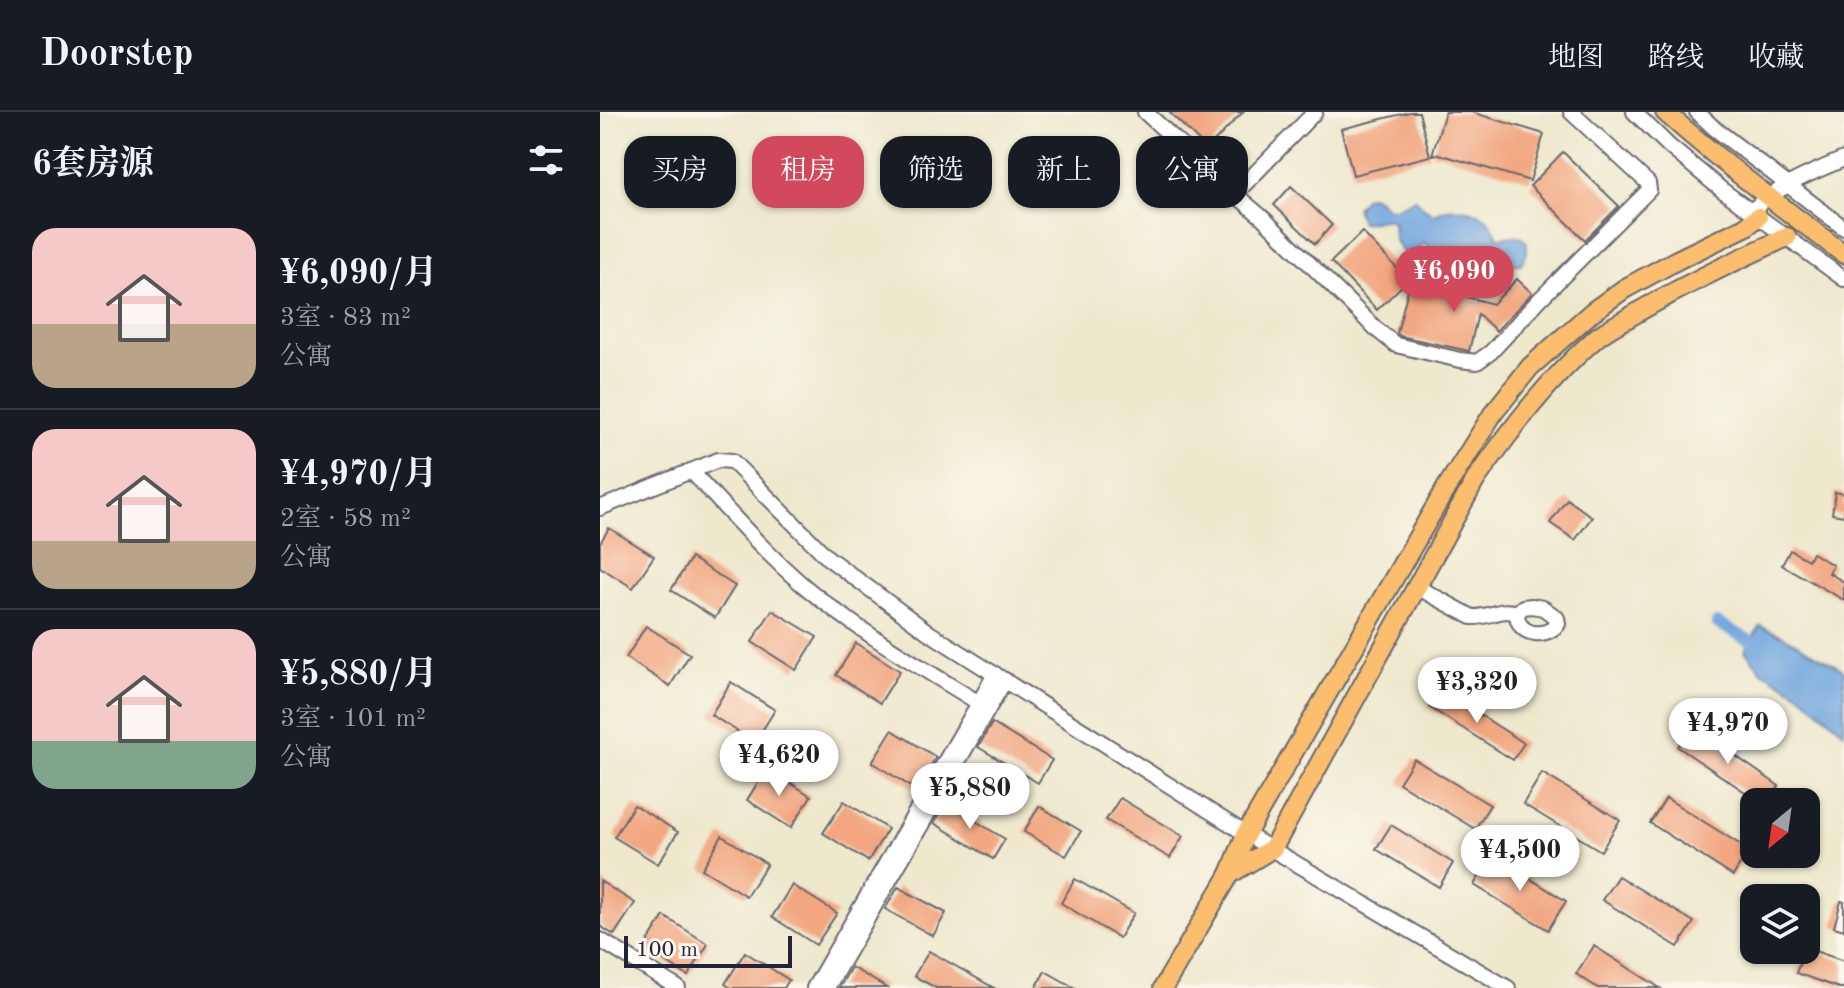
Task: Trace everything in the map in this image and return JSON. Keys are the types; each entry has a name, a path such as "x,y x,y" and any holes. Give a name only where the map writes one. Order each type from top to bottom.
{"main road":[{"path":"1665,112 1767,197 1844,254"},
{"path":"1163,988 1230,874 1246,834 1448,485 1494,412 1530,367 1592,312 1624,289 1745,227 1754,214"},
{"path":"1230,874 1273,848 1476,479 1551,381 1599,336 1666,295 1787,237"}],"street":[{"path":"1145,112 1171,136"},
{"path":"1248,181 1315,112"},
{"path":"1248,205 1396,345 1477,362 1491,352 1649,190 1648,183 1571,112"},
{"path":"1634,112 1722,190 1844,279"},
{"path":"1697,112 1844,228"},
{"path":"1754,214 1767,197 1786,184 1844,159"},
{"path":"600,508 718,460 732,461 828,558 928,632 1246,834 1508,988"},
{"path":"691,471 775,560 807,588 879,641 979,703"},
{"path":"1417,587 1472,617 1481,618 1507,609 1517,613"},
{"path":"814,988 979,703 1000,677"},
{"path":"827,988 1000,677"},
{"path":"600,940 678,988"}],"water":[{"path":"1371,196 1387,208 1395,208 1414,199 1434,214 1454,209 1476,212 1487,219 1498,237 1520,236 1527,243 1527,253 1521,264 1504,264 1491,257 1480,262 1467,261 1434,252 1424,242 1417,255 1405,255 1394,240 1393,221 1361,222 1356,208 1365,197"},
{"path":"1760,626 1844,670 1844,732 1800,694 1762,671 1745,651"}],"building":[{"path":"1169,112 1243,112 1220,136 1194,136"},
{"path":"1419,112 1430,156 1353,175 1341,129"},
{"path":"1445,112 1471,112 1544,134 1530,181 1439,154 1432,155"},
{"path":"1563,152 1619,206 1585,240 1530,186"},
{"path":"1291,186 1332,225 1315,244 1274,205"},
{"path":"1362,232 1408,280 1377,310 1331,262"},
{"path":"1517,279 1532,293 1496,331 1478,314 1469,351 1397,333 1410,282 1493,304"},
{"path":"1835,492 1844,494 1844,516 1832,514"},
{"path":"1567,499 1592,517 1575,540 1550,523"},
{"path":"609,528 654,556 633,588 600,567 600,543"},
{"path":"1790,550 1808,560 1812,553 1833,565 1829,573 1844,582 1844,600 1782,565"},
{"path":"691,558 735,586 715,618 671,590"},
{"path":"772,610 817,637 796,670 752,642"},
{"path":"646,626 690,654 670,686 626,658"},
{"path":"856,643 900,671 880,703 836,675"},
{"path":"731,682 775,710 755,742 711,715"},
{"path":"1441,690 1524,743 1513,760 1429,707"},
{"path":"992,723 1052,760 1038,783 978,747"},
{"path":"1692,726 1779,786 1740,789 1678,747"},
{"path":"892,730 936,757 916,790 872,762"},
{"path":"1414,759 1490,805 1475,829 1399,783"},
{"path":"767,768 811,796 791,828 747,800"},
{"path":"1542,773 1620,820 1601,851 1523,804"},
{"path":"1120,798 1183,836 1170,858 1106,820"},
{"path":"1666,798 1740,844 1740,865 1733,876 1650,823"},
{"path":"844,801 888,829 868,861 823,833"},
{"path":"946,803 1005,839 993,859 934,823"},
{"path":"634,805 678,832 658,864 614,837"},
{"path":"1039,806 1081,831 1066,856 1024,832"},
{"path":"1391,825 1453,863 1439,887 1376,849"},
{"path":"722,836 767,864 746,896 702,869"},
{"path":"1492,855 1566,901 1548,930 1474,885"},
{"path":"1618,876 1694,922 1678,947 1602,900"},
{"path":"1075,879 1134,913 1119,938 1061,903"},
{"path":"600,881 635,903 614,935 600,926"},
{"path":"792,885 837,913 816,945 772,917"},
{"path":"898,887 946,913 933,936 885,909"},
{"path":"1841,901 1844,902 1844,930 1834,927"},
{"path":"664,916 708,944 688,976 644,948"},
{"path":"1594,946 1660,988 1598,988 1576,974"},
{"path":"929,951 994,988 936,988 914,976"},
{"path":"745,952 789,980 784,988 731,988 725,984"},
{"path":"1820,953 1844,961 1844,988 1839,988 1796,973 1800,964 1820,964"},
{"path":"851,967 887,988 839,988"},
{"path":"1045,971 1075,988 1036,988"}],"waterway":[{"path":"1717,623 1764,648"}]}
